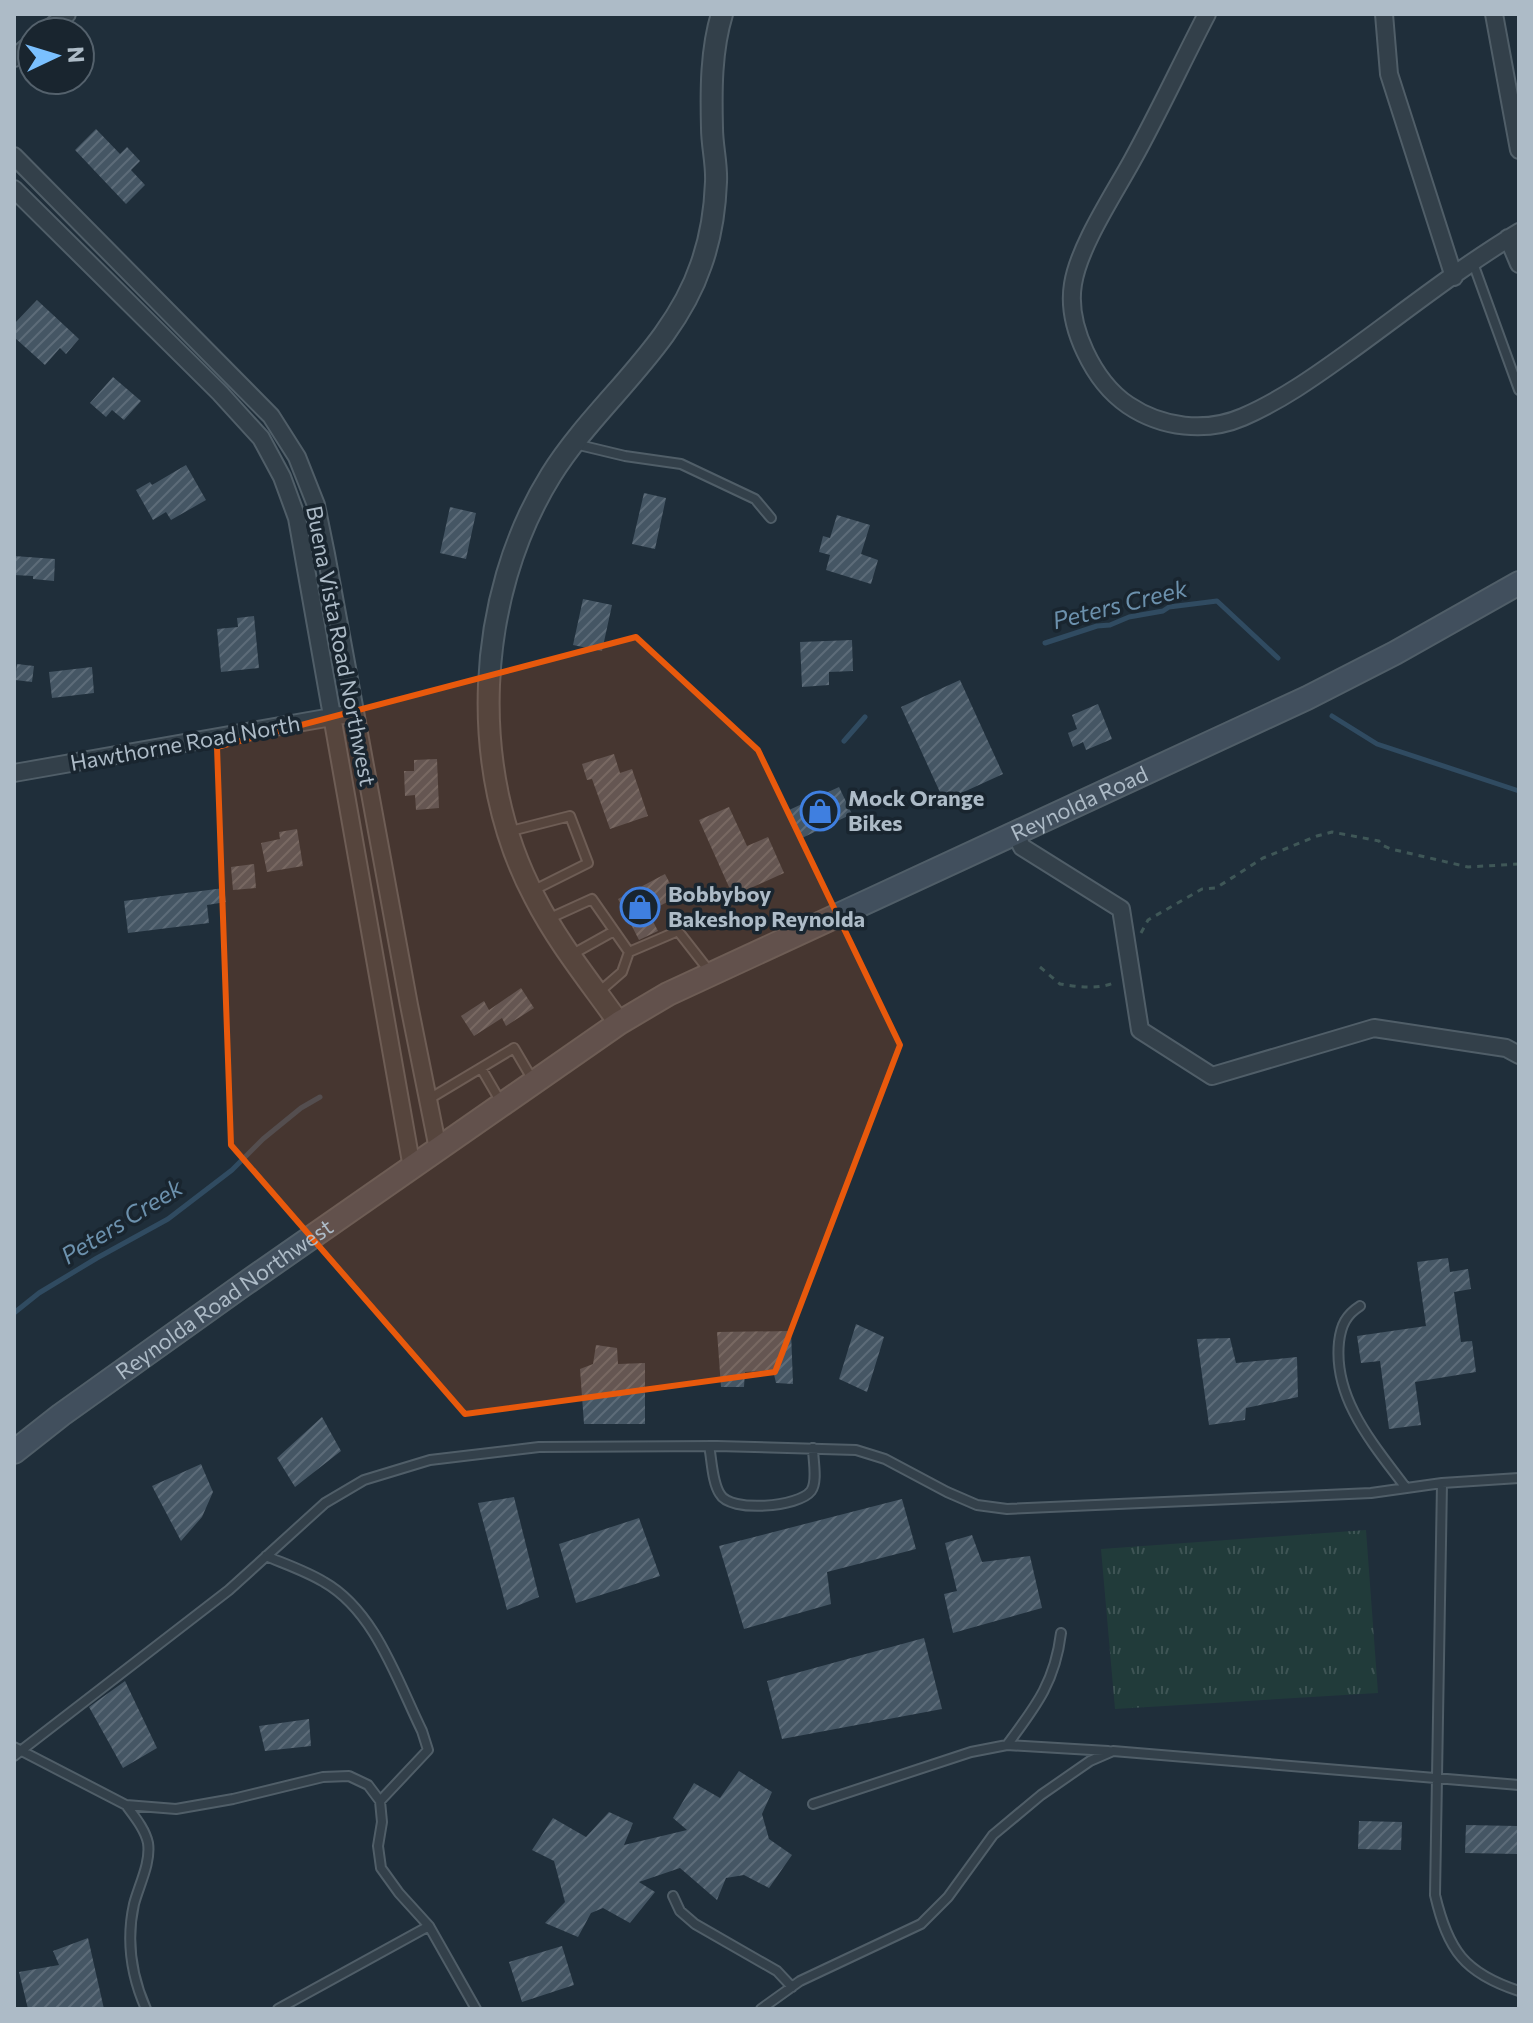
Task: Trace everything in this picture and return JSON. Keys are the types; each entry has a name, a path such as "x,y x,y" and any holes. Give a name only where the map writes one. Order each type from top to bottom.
{"main road":[{"name":"Reynolda Road","path":"438,1149 619,1023 668,994 1307,698 1395,653 1519,583"},
{"name":"Reynolda Road Northwest","path":"14,1452 61,1415 438,1149"}],"street":[{"path":"619,1023 547,920 517,859 495,778 489,728 488,687 493,637 513,556 550,476 680,311 701,265 711,223 716,181 712,129 713,77 717,31 722,14"},
{"path":"1207,14 1095,229 1073,282 1073,312 1079,340 1116,396 1152,418 1176,425 1218,425 1242,418 1272,403 1321,371 1514,235 1519,264"},
{"path":"1384,14 1389,74 1454,277"},
{"path":"1494,14 1519,150"},
{"name":"Buena Vista Road Northwest","path":"14,156 271,416 297,457 316,505 438,1149"},
{"name":"Buena Vista Road Northwest","path":"14,189 220,393 261,438 282,477 297,518 412,1168"},
{"name":"Hawthorne Road North","path":"14,773 356,713"},
{"path":"1015,832 1022,847 1121,909 1140,1030 1212,1076 1374,1028 1506,1048 1519,1055"}],"lane":[{"path":"1473,263 1519,390"},
{"path":"574,443 625,456 681,464 755,499 771,518"},
{"path":"509,832 570,816 584,851 588,863 531,891"},
{"path":"547,920 592,899 629,952"},
{"path":"571,955 614,931"},
{"path":"598,993 622,972 629,952 678,931 710,973"},
{"path":"428,1100 514,1048 535,1082"},
{"path":"481,1068 503,1105"},
{"path":"1360,1306 1348,1314 1340,1330 1340,1375 1347,1398 1363,1430 1406,1488"},
{"path":"709,1446 719,1493 727,1503 738,1506 791,1503 809,1494 813,1485 813,1448"},
{"path":"476,2009 429,1926 381,1868 378,1846 382,1822 380,1801 368,1785 349,1776 323,1777 176,1809 126,1805 16,1752 229,1590 325,1503 364,1480 430,1460 539,1447 709,1446 856,1450 885,1459 977,1505 1007,1509 1371,1493 1442,1483 1519,1478"},
{"path":"1442,1483 1435,1895 1447,1937 1457,1954 1467,1964 1519,1991"},
{"path":"266,1556 324,1582 350,1601 365,1618 422,1731 428,1750 380,1801"},
{"path":"1007,1745 1038,1703 1058,1662 1061,1633"},
{"path":"813,1804 971,1752 1007,1745 1519,1785"},
{"path":"761,2009 792,1987 921,1924 948,1897 993,1835 1041,1795 1090,1761 1113,1751"},
{"path":"126,1805 148,1843 146,1864 134,1904 129,1951 146,2009"},
{"path":"673,1896 680,1911 695,1924 765,1963 792,1987"},
{"path":"278,2009 429,1926"}],"path":[{"path":"1140,936 1148,920 1202,889 1216,888 1263,858 1321,834 1332,832 1379,841 1391,849 1468,867 1519,864"},
{"path":"1040,967 1060,984 1091,988 1111,985 1129,976 1133,970"}],"highlighted area":[{"path":"636,637 758,750 900,1045 775,1372 465,1414 231,1145 217,747"}],"green space":[{"path":"1366,1530 1378,1693 1115,1709 1101,1549"}],"building":[{"path":"96,129 120,154 127,147 140,161 131,170 145,185 126,204 75,150"},
{"path":"37,300 79,339 66,354 60,348 45,365 14,337 14,324"},
{"path":"113,377 141,401 124,420 112,410 106,417 90,403"},
{"path":"186,465 206,500 171,520 166,512 153,520 136,490 150,482 152,485"},
{"path":"644,493 666,498 655,549 632,544"},
{"path":"450,507 476,513 466,559 440,553"},
{"path":"837,515 870,525 861,554 878,560 871,584 826,570 830,555 819,552 823,536 830,538"},
{"path":"14,556 55,559 54,581 14,575"},
{"path":"583,599 612,605 602,651 573,645"},
{"path":"254,616 259,668 221,672 217,629 238,627 237,618"},
{"path":"852,640 853,671 829,672 829,685 802,687 800,642"},
{"path":"17,664 34,666 32,682 15,680"},
{"path":"92,667 94,693 52,698 49,672"},
{"path":"960,680 1003,774 944,801 901,707"},
{"path":"1098,704 1112,739 1086,750 1083,742 1073,747 1068,733 1077,729 1072,715"},
{"path":"614,754 620,773 632,769 648,816 610,829 592,779 587,780 582,764"},
{"path":"437,759 439,808 416,810 415,795 405,796 404,771 414,771 414,760"},
{"path":"839,787 852,814 802,838 789,810"},
{"path":"729,807 747,846 768,837 784,873 733,896 699,820"},
{"path":"297,829 303,866 267,872 261,843 280,839 279,832"},
{"path":"254,864 256,888 233,890 231,867"},
{"path":"665,874 677,897 648,912 658,931 639,940 618,899"},
{"path":"224,888 226,902 207,905 209,923 128,933 124,901"},
{"path":"521,988 534,1008 506,1026 502,1018 474,1036 461,1016 484,1001 489,1010"},
{"path":"1448,1258 1450,1272 1468,1269 1471,1289 1454,1292 1461,1342 1472,1341 1476,1372 1415,1382 1421,1425 1389,1429 1380,1361 1361,1363 1357,1336 1426,1326 1417,1262"},
{"path":"856,1324 884,1337 867,1392 839,1379"},
{"path":"791,1331 793,1384 776,1383 773,1370 745,1372 744,1387 721,1387 717,1332"},
{"path":"1230,1338 1236,1363 1297,1357 1298,1397 1246,1408 1245,1420 1209,1425 1197,1339"},
{"path":"596,1345 617,1348 618,1364 645,1363 645,1424 584,1424 580,1369 593,1364"},
{"path":"322,1417 341,1451 295,1487 277,1458"},
{"path":"201,1464 213,1492 202,1517 181,1541 152,1486"},
{"path":"514,1497 539,1597 507,1610 478,1503"},
{"path":"902,1499 916,1549 827,1572 831,1604 744,1629 719,1546"},
{"path":"639,1518 660,1576 576,1603 559,1544"},
{"path":"972,1535 982,1562 1030,1556 1042,1608 953,1633 944,1594 957,1591 945,1543"},
{"path":"924,1638 942,1709 782,1739 767,1681"},
{"path":"125,1681 157,1748 123,1768 89,1707"},
{"path":"309,1719 311,1746 265,1751 259,1726"},
{"path":"739,1771 772,1792 762,1814 769,1839 792,1855 769,1888 744,1875 726,1878 717,1900 680,1868 639,1882 655,1892 630,1923 603,1908 591,1913 578,1937 545,1923 565,1902 554,1861 532,1850 553,1818 586,1837 609,1812 633,1823 624,1845 687,1830 673,1818 694,1783 720,1798"},
{"path":"1359,1821 1402,1822 1401,1850 1358,1849"},
{"path":"1466,1825 1517,1826 1517,1854 1465,1853"},
{"path":"88,1938 104,2009 28,2009 19,1972 59,1965 53,1951"},
{"path":"562,1946 574,1985 522,2002 509,1962"}],"waterway":[{"name":"Peters Creek","path":"1045,643 1169,607 1217,601 1278,658"},
{"name":"Peters Creek","path":"1332,716 1377,744 1519,791"},
{"name":"Peters Creek","path":"844,741 865,717"},
{"name":"Peters Creek","path":"14,1313 39,1293 168,1219 232,1170 301,1108 320,1097"}],"place":[{"name":"Mock Orange Bikes","path":"820,811"},
{"name":"Bobbyboy Bakeshop Reynolda","path":"640,907"}]}
